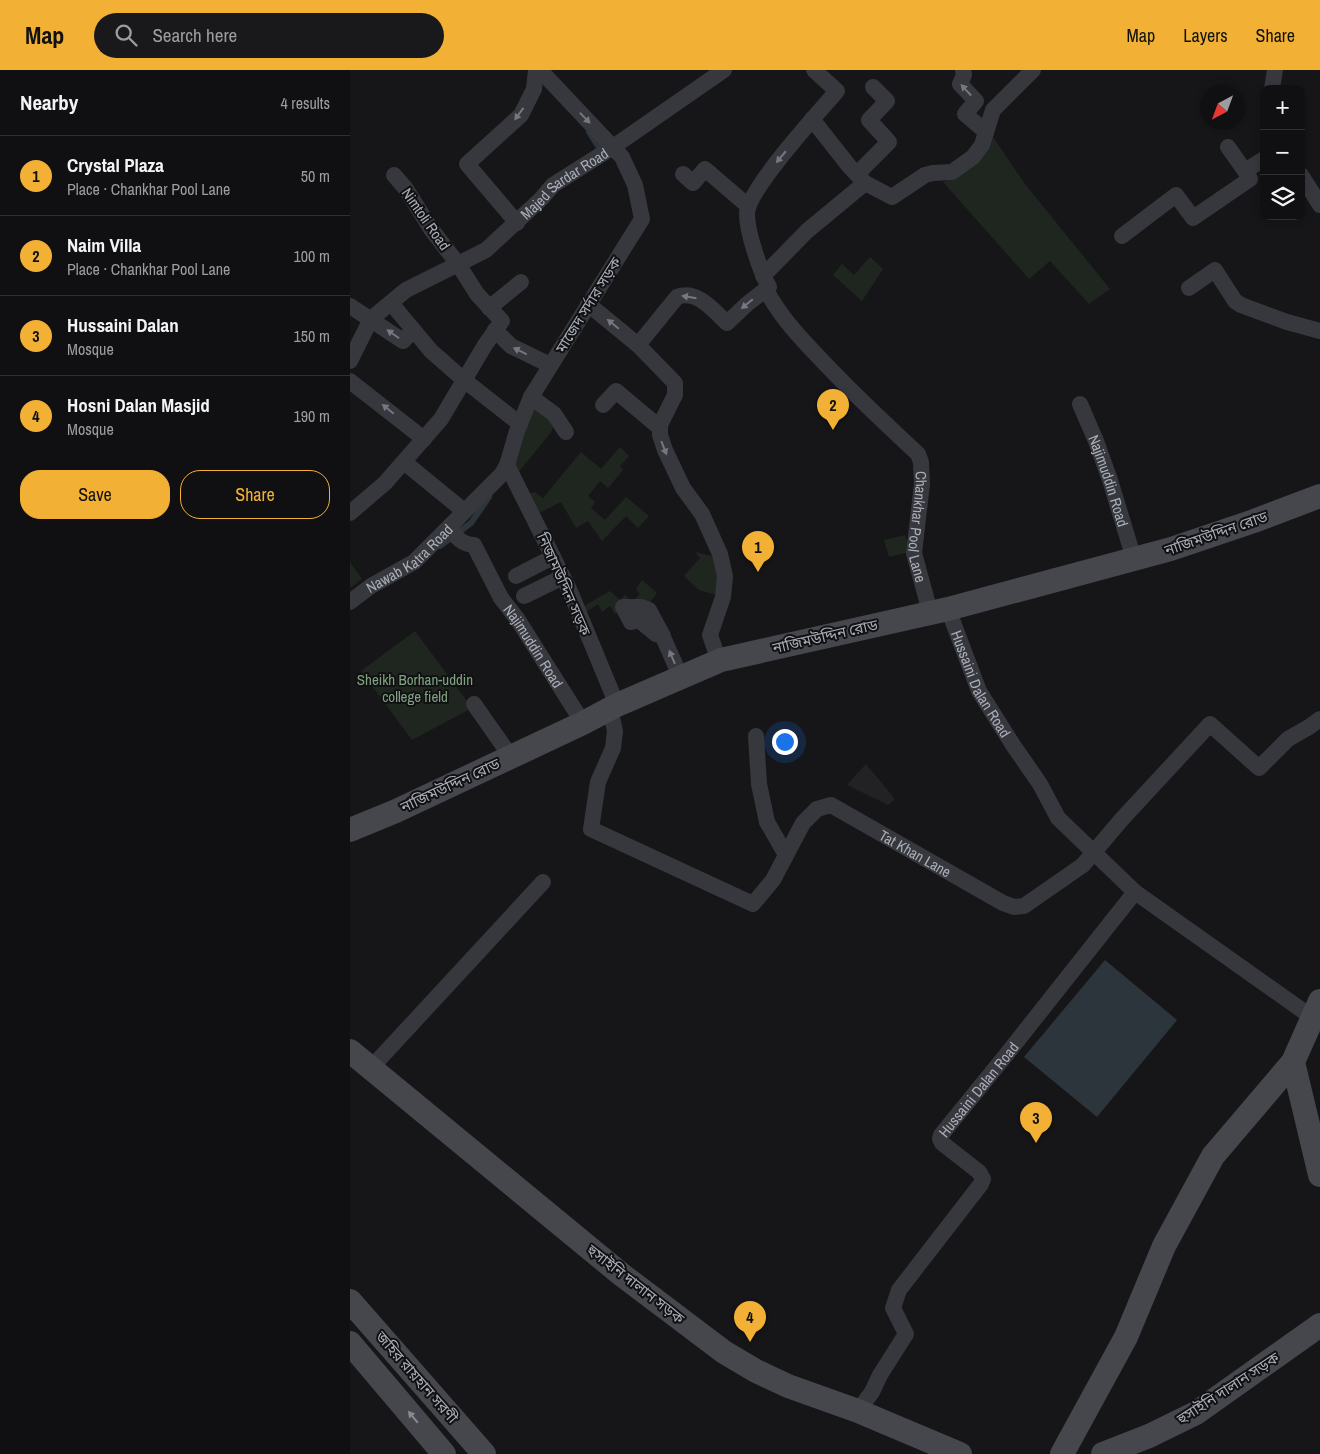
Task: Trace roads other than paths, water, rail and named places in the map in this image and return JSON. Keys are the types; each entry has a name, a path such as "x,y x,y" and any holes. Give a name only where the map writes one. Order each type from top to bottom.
{"street":[{"name":"Majed Sardar Road","path":"517,223 467,164 521,115 534,89 536,70"},
{"name":"মাজেদ সর্দার সড়ক","path":"508,465 520,424 531,397 642,220 635,185 622,157 540,70"},
{"name":"Majed Sardar Road","path":"462,262 486,250 517,223 553,185 724,70"},
{"path":"683,174 693,183 705,169 748,206 752,196 774,165 837,91 814,70"},
{"path":"963,70 964,75 960,84 976,101 962,118 986,132"},
{"path":"812,120 861,179 892,197 925,175 952,172 973,156 982,145 993,110 1034,70"},
{"path":"1273,85 1275,70"},
{"path":"638,345 677,297 681,295 692,295 703,300 727,323 747,304 807,231 861,179 889,142 869,120 887,101 873,87"},
{"path":"1122,236 1176,195 1193,218 1250,179 1228,147"},
{"path":"1245,171 1260,161"},
{"name":"Nimtoli Road","path":"394,175 406,189 431,229 462,262"},
{"path":"1305,181 1320,205"},
{"name":"Chankhar Pool Lane","path":"748,206 746,214 749,226 765,283 777,310 798,337 862,403 918,454 921,462 922,484 914,552 939,610"},
{"path":"350,361 371,319 406,290 462,262 477,294 502,321 441,419 385,482 352,506"},
{"path":"1189,288 1215,270 1235,301 1241,305 1287,322 1320,331"},
{"path":"489,308 521,282"},
{"path":"391,303 431,351 520,424"},
{"path":"588,304 638,345 675,383 676,395 659,427 662,445 683,488 705,521 720,554 725,576 723,597 710,635 719,661"},
{"path":"350,306 404,341 413,330"},
{"path":"496,330 511,346 550,365"},
{"path":"350,381 424,439"},
{"path":"603,405 616,391 659,427"},
{"path":"531,397 554,414 566,432"},
{"name":"Najimuddin Road","path":"1080,404 1107,472 1134,559"},
{"name":"Nawab Katra Road","path":"404,462 464,511"},
{"name":"Nawab Katra Road","path":"350,602 371,586 414,562 502,474 508,465"},
{"name":"নিজামউদ্দিন সড়ক","path":"508,465 563,577 613,707"},
{"name":"নাজিমউদ্দিন রোড","path":"350,830 396,811 613,707 719,661 939,610 1171,549 1320,496"},
{"name":"Najimuddin Road","path":"450,526 454,535 465,544 474,545 501,598 518,620 583,723"},
{"path":"516,576 553,557"},
{"name":"Najimuddin Road","path":"524,596 563,577"},
{"name":"Hussaini Dalan Road","path":"939,610 979,691 1040,784 1058,818 1093,854 1135,892 1316,1010"},
{"path":"663,636 681,678"},
{"path":"474,704 511,757"},
{"name":"Tat Khan Lane","path":"613,707 615,731 613,748 598,782 591,830 753,904 773,880 802,823 817,809 830,805 1003,903 1024,906 1083,865 1122,819 1210,724 1259,768 1288,739 1320,718"},
{"path":"756,736 760,784 767,822 786,855"},
{"path":"372,1068 543,882"},
{"name":"Hussaini Dalan Road","path":"858,1411 872,1392 880,1375 906,1334 893,1308 899,1290 983,1179 979,1172 942,1143 941,1135 1135,892"},
{"path":"1062,1454 1126,1338 1164,1246 1213,1156 1293,1062 1316,1010"},
{"name":"হুসাইনি দালান সড়ক","path":"350,1051 622,1275 724,1352 756,1371 788,1386 858,1411 960,1454"},
{"path":"1293,1062 1320,1176"},
{"name":"জহির রায়হান সরণী","path":"350,1300 484,1454"},
{"name":"হুসাইনি দালান সড়ক","path":"1103,1454 1149,1436 1196,1413 1320,1324"},
{"path":"350,1343 444,1454"}],"waterway":[{"path":"589,132 602,152"},
{"path":"440,546 471,523 489,497"}],"place":[{"name":"Naim Villa","path":"833,430"},
{"name":"Crystal Plaza","path":"758,572"},
{"name":"Hussaini Dalan","path":"1036,1143"},
{"name":"Hosni Dalan Masjid","path":"750,1342"}],"park label":[{"name":"Sheikh Borhan-uddin college field","path":"415,688"}]}
